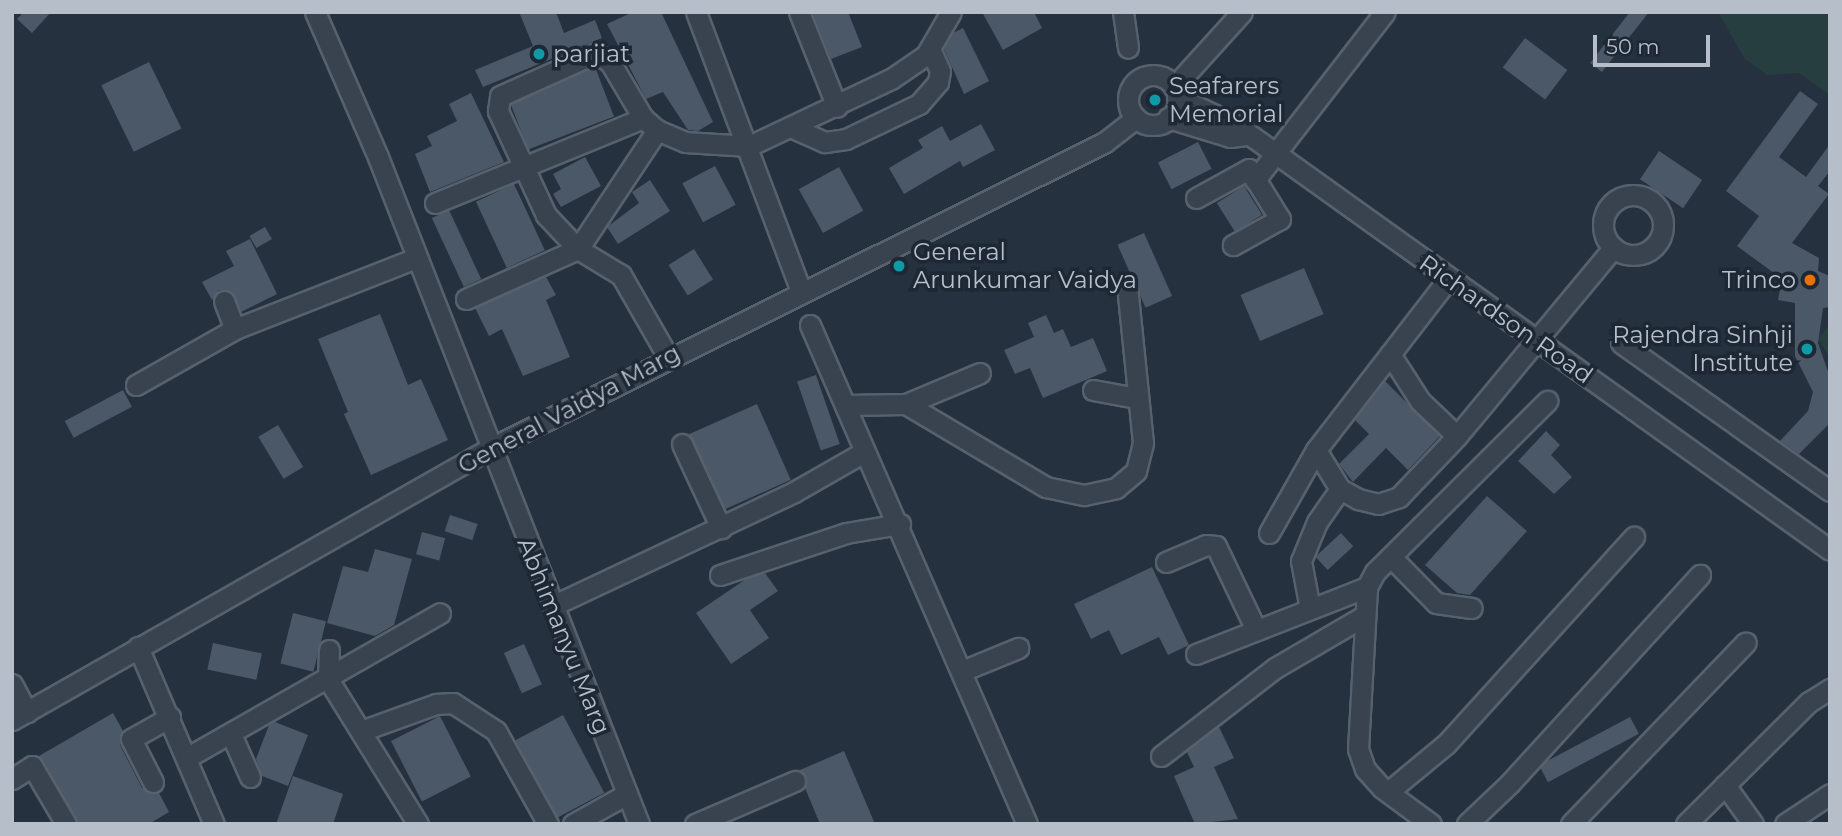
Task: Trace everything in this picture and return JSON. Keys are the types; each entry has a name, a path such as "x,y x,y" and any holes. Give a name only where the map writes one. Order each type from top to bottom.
{"street":[{"name":"Abhimanyu Marg","path":"315,12 416,258 488,449 639,824"},
{"path":"696,12 749,146 801,290"},
{"path":"799,12 837,107"},
{"path":"668,357 621,275 578,249 546,215 498,111 505,92 596,53 610,62 650,124 685,142 749,146 793,128 891,79 930,49 951,12"},
{"path":"1123,12 1128,48"},
{"path":"1168,118 1175,92 1241,12"},
{"path":"1255,180 1385,12"},
{"path":"793,128 825,142 846,139 919,104 938,82 940,71 930,49"},
{"path":"1175,92 1157,75 1137,81 1128,99 1136,118 1149,124 1168,118 1230,137 1246,135"},
{"name":"Richardson Road","path":"1175,92 1217,115 1275,155 1830,550"},
{"name":"General Vaidya Marg","path":"19,716 488,449 801,290 1105,142 1136,118"},
{"path":"436,203 650,124"},
{"path":"466,299 578,249 650,124"},
{"path":"1196,198 1249,169 1280,219 1233,245"},
{"path":"1316,450 1340,489 1368,503 1399,497 1457,436 1614,248"},
{"path":"136,385 235,329 416,258"},
{"path":"1269,533 1316,450 1449,278"},
{"path":"906,404 1046,487 1084,495 1116,488 1136,471 1143,443 1128,295"},
{"path":"224,301 235,329"},
{"path":"810,325 864,452 900,524 1027,824"},
{"path":"1621,343 1830,491"},
{"path":"1390,354 1420,401 1457,436"},
{"path":"845,405 906,404 980,373"},
{"path":"1093,390 1138,398"},
{"path":"1196,654 1367,587 1391,557 1547,401"},
{"path":"682,444 721,528"},
{"path":"552,606 721,528 864,452"},
{"path":"1310,609 1301,561 1317,522 1340,489"},
{"path":"720,575 810,543 900,524"},
{"path":"1388,792 1446,744 1634,537"},
{"path":"1166,562 1206,545 1216,546 1256,630"},
{"path":"1391,557 1436,603 1472,608"},
{"path":"1467,824 1510,783 1700,575"},
{"path":"1367,587 1358,749 1365,769 1388,792 1431,824"},
{"path":"188,757 440,613"},
{"path":"1161,756 1275,668 1364,616"},
{"path":"1571,824 1746,642"},
{"path":"138,647 188,757 214,824"},
{"path":"962,671 1018,648"},
{"path":"329,650 328,679 418,824"},
{"path":"12,684 19,716"},
{"path":"1686,824 1809,702 1830,689"},
{"path":"360,731 436,704 453,703 496,732 548,824"},
{"path":"153,782 131,739 170,717"},
{"path":"230,734 250,776"},
{"path":"12,779 32,766 66,824"},
{"path":"695,824 795,782"},
{"path":"1725,785 1752,824"},
{"path":"572,824 627,794"},
{"path":"1785,824 1830,794"}],"green space":[{"path":"1718,12 1830,12 1830,95 1799,73 1767,75 1744,58"},
{"path":"1830,324 1830,358 1818,339"}],"building":[{"path":"24,12 51,12 32,33 17,19"},
{"name":"parjiat","path":"519,12 556,12 564,33 595,20 602,38 483,87 475,70 533,46"},
{"path":"633,12 661,12 713,122 698,131 688,130 663,92 646,99 607,24"},
{"path":"812,12 848,12 862,47 831,59"},
{"path":"982,12 1034,12 1042,28 1003,50"},
{"path":"1630,12 1649,12 1602,72 1590,63"},
{"path":"963,28 989,81 964,94 944,49 953,33"},
{"path":"1525,38 1567,70 1545,99 1503,68"},
{"path":"149,62 181,129 134,152 101,85"},
{"path":"595,67 614,116 528,149 509,100"},
{"path":"1800,91 1818,104 1779,157 1806,177 1830,144 1830,171 1818,186 1829,194 1792,243 1819,258 1818,271 1830,276 1830,307 1823,308 1818,343 1830,377 1830,423 1799,454 1780,441 1808,411 1813,392 1795,356 1795,303 1778,300 1782,279 1737,246 1759,216 1726,191"},
{"path":"471,93 504,162 430,192 415,154 432,146 427,136 457,121 449,104"},
{"path":"981,124 995,150 963,167 960,161 904,194 889,168 923,148 918,140 942,126 950,141"},
{"path":"1198,142 1212,169 1172,189 1158,162"},
{"path":"1659,151 1702,180 1683,208 1640,179"},
{"path":"585,157 601,186 561,207 553,194 561,189 553,174"},
{"path":"715,166 736,205 703,222 682,183"},
{"path":"839,167 863,211 823,233 799,189"},
{"path":"650,180 670,211 618,244 607,227 639,203 632,192"},
{"path":"514,184 545,250 507,268 476,202"},
{"path":"1244,186 1262,215 1235,232 1217,203"},
{"path":"449,210 481,279 464,287 432,218"},
{"path":"265,227 272,239 256,248 249,236"},
{"path":"1144,233 1172,296 1146,308 1118,245"},
{"path":"250,239 277,294 241,312 231,291 219,290 212,300 202,282 234,266 226,251"},
{"path":"694,249 713,280 688,295 669,265"},
{"path":"1304,268 1324,314 1260,341 1240,295"},
{"path":"546,277 556,295 546,300 570,357 523,376 502,329 489,336 475,308"},
{"path":"380,314 408,385 421,379 448,440 371,475 344,414 348,412 318,339"},
{"path":"1046,315 1054,333 1063,329 1071,347 1093,338 1107,371 1043,398 1030,368 1015,374 1004,350 1034,337 1028,323"},
{"path":"816,375 840,444 821,451 797,382"},
{"path":"1385,381 1440,436 1408,470 1386,448 1353,482 1339,464 1369,434 1355,420"},
{"path":"123,390 132,407 74,438 65,421"},
{"path":"757,404 791,480 723,510 689,434"},
{"path":"278,425 303,467 284,479 258,437"},
{"path":"1546,431 1560,445 1551,455 1572,477 1554,494 1518,461"},
{"path":"1487,496 1527,531 1470,595 1457,593 1425,565"},
{"path":"450,515 478,524 472,540 445,531"},
{"path":"422,532 445,538 439,560 416,554"},
{"path":"1341,533 1353,546 1328,570 1315,557"},
{"path":"375,549 412,559 394,625 375,636 327,623 343,566 368,572"},
{"path":"1152,567 1189,645 1168,655 1159,637 1121,655 1109,630 1091,639 1074,604"},
{"path":"765,573 778,591 750,610 769,638 731,664 696,613 746,579"},
{"path":"293,613 326,621 313,672 280,663"},
{"path":"213,643 262,653 256,680 207,669"},
{"path":"524,644 542,684 522,693 504,653"},
{"path":"113,713 123,731 120,745 142,788 159,793 169,812 149,824 78,824 39,756"},
{"path":"563,715 604,793 557,818 515,740"},
{"path":"440,716 471,777 422,802 391,741"},
{"path":"1630,717 1639,734 1548,782 1539,765"},
{"path":"275,722 308,735 288,786 262,776 256,759 269,725"},
{"path":"1219,727 1234,758 1214,767 1238,819 1195,824 1174,776 1194,767 1187,752"},
{"path":"844,751 875,824 820,824 805,788 806,777 800,770"},
{"path":"293,776 343,794 333,824 276,824"}],"place":[{"name":"parjiat","path":"539,54"},
{"name":"Seafarers Memorial","path":"1155,100"},
{"name":"General Arunkumar Vaidya","path":"899,266"},
{"name":"Trinco","path":"1810,280"},
{"name":"Rajendra Sinhji Institute","path":"1807,349"}]}
